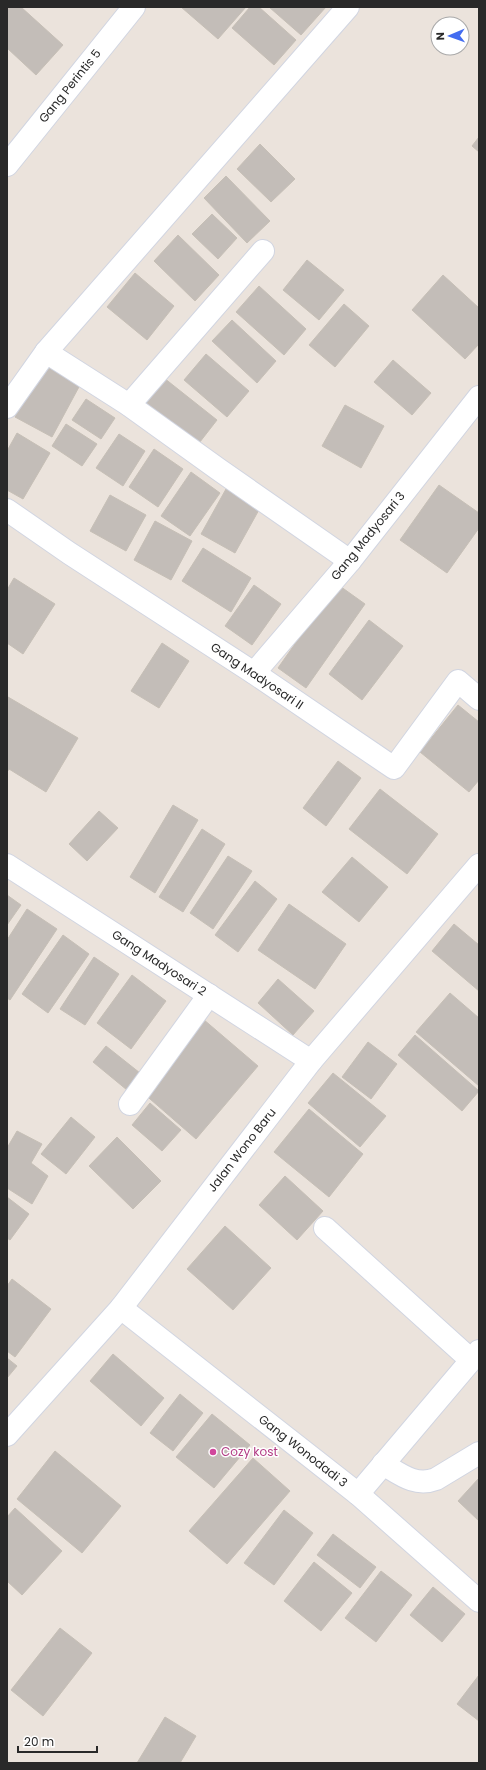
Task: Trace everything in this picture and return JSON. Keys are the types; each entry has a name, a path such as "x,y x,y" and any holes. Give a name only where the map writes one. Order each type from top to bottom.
{"street":[{"name":"Gang Perintis 5","path":"7,165 134,7"},
{"path":"7,407 46,352 348,7"},
{"path":"129,405 263,251"},
{"path":"46,352 129,405 218,470 350,561"},
{"name":"Gang Madyosari 3","path":"254,673 350,561 479,397"},
{"name":"Gang Madyosari II","path":"7,510 69,553 254,673 394,768 458,681 479,698"},
{"name":"Gang Madyosari 2","path":"7,865 311,1061"},
{"name":"Jalan Wono Baru","path":"10,1426 121,1308 311,1061 479,865"},
{"path":"130,1104 209,995"},
{"path":"325,1228 475,1355 358,1494"},
{"name":"Gang Wonodadi 3","path":"121,1308 358,1494 479,1601"},
{"path":"383,1464 410,1479 428,1482 479,1453"}],"building":[{"path":"7,7 21,7 63,45 36,75 7,48"},
{"path":"181,7 246,7 218,39"},
{"path":"250,7 259,7 296,40 274,65 232,28"},
{"path":"269,7 326,7 301,35"},
{"path":"479,137 479,152 472,146"},
{"path":"260,144 295,179 271,202 237,169"},
{"path":"226,176 270,221 247,243 204,198"},
{"path":"212,214 237,238 218,259 192,234"},
{"path":"178,235 219,275 195,301 154,261"},
{"path":"307,260 344,290 319,320 283,290"},
{"path":"135,273 174,306 147,340 107,307"},
{"path":"443,275 479,308 479,344 465,359 412,310"},
{"path":"259,286 306,329 284,355 236,312"},
{"path":"344,304 369,326 335,367 309,345"},
{"path":"232,320 276,361 257,383 212,341"},
{"path":"206,354 249,391 227,417 184,380"},
{"path":"393,360 431,393 412,415 374,382"},
{"path":"44,365 80,385 52,437 15,417"},
{"path":"164,378 217,420 196,447 143,404"},
{"path":"86,399 115,418 101,439 72,420"},
{"path":"345,405 384,426 361,468 322,446"},
{"path":"66,424 97,444 82,466 52,446"},
{"path":"17,433 50,453 23,499 7,490 7,451"},
{"path":"119,434 145,451 123,486 96,468"},
{"path":"154,449 183,469 158,507 129,487"},
{"path":"191,472 220,493 190,536 161,516"},
{"path":"439,485 479,513 479,528 447,573 400,540"},
{"path":"226,489 260,508 235,553 201,534"},
{"path":"110,495 146,515 126,551 90,531"},
{"path":"155,521 192,541 171,580 134,560"},
{"path":"203,548 251,578 231,612 182,581"},
{"path":"14,578 55,604 23,654 7,643 7,590"},
{"path":"337,584 365,604 306,688 278,668"},
{"path":"254,585 281,604 252,645 225,626"},
{"path":"369,620 403,646 362,700 329,674"},
{"path":"162,643 189,661 159,708 131,691"},
{"path":"8,697 78,738 46,792 9,769 7,772"},
{"path":"458,705 479,722 479,780 469,792 420,752"},
{"path":"338,761 361,778 326,826 303,808"},
{"path":"380,789 438,834 407,874 349,829"},
{"path":"173,805 198,820 155,893 130,877"},
{"path":"99,811 118,828 87,861 69,844"},
{"path":"202,829 225,844 183,912 159,897"},
{"path":"228,856 252,871 213,929 190,913"},
{"path":"352,857 388,887 359,922 322,892"},
{"path":"255,881 277,899 238,952 215,935"},
{"path":"7,895 21,905 7,925"},
{"path":"289,904 346,944 315,989 258,950"},
{"path":"27,909 57,929 10,1000 7,998 7,940"},
{"path":"454,924 479,945 479,991 432,951"},
{"path":"63,935 89,954 48,1013 22,994"},
{"path":"94,957 119,974 85,1025 60,1009"},
{"path":"132,975 166,1001 131,1049 97,1023"},
{"path":"278,979 314,1011 293,1035 258,1003"},
{"path":"450,993 479,1018 479,1086 416,1032"},
{"path":"203,1019 258,1066 196,1139 142,1092"},
{"path":"415,1035 479,1091 462,1111 398,1055"},
{"path":"368,1042 397,1064 371,1099 342,1077"},
{"path":"106,1046 140,1073 127,1090 93,1062"},
{"path":"333,1073 386,1116 360,1147 308,1103"},
{"path":"150,1103 181,1130 162,1151 132,1125"},
{"path":"309,1109 363,1154 329,1197 274,1152"},
{"path":"71,1117 95,1137 66,1174 41,1154"},
{"path":"17,1131 42,1144 31,1163 48,1176 32,1204 7,1188 7,1148"},
{"path":"117,1137 161,1181 133,1209 89,1166"},
{"path":"285,1176 323,1211 297,1240 259,1205"},
{"path":"7,1197 29,1214 10,1240 7,1238"},
{"path":"225,1226 271,1268 233,1310 187,1269"},
{"path":"12,1279 51,1309 15,1357 7,1351 7,1286"},
{"path":"113,1354 164,1398 141,1426 90,1381"},
{"path":"7,1358 17,1366 7,1378"},
{"path":"180,1394 203,1413 173,1451 150,1433"},
{"path":"212,1414 250,1445 214,1488 176,1457"},
{"path":"55,1451 121,1506 82,1553 17,1499"},
{"path":"253,1458 290,1491 227,1564 189,1531"},
{"path":"479,1478 479,1521 458,1501"},
{"path":"15,1508 62,1551 22,1595 7,1581 7,1517"},
{"path":"284,1510 313,1533 274,1585 244,1563"},
{"path":"333,1534 376,1567 360,1588 317,1555"},
{"path":"314,1562 352,1593 321,1631 284,1601"},
{"path":"381,1571 412,1595 376,1642 345,1618"},
{"path":"433,1587 465,1614 442,1642 410,1615"},
{"path":"60,1628 92,1653 43,1716 11,1690"},
{"path":"479,1675 479,1721 457,1704"},
{"path":"165,1717 196,1736 180,1763 137,1763"}],"place":[{"name":"Cozy kost","path":"213,1452"}]}
